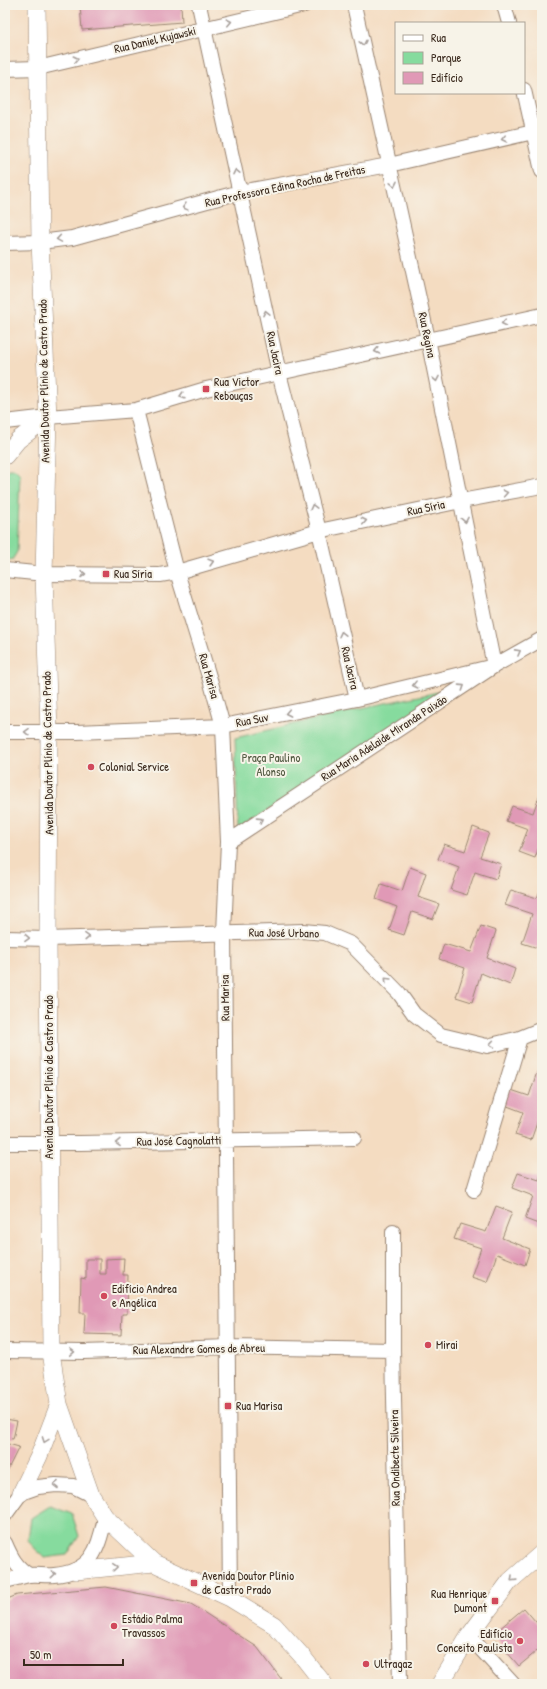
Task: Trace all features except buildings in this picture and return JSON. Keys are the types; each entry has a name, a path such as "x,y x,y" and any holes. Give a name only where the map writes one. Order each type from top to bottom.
{"street":[{"name":"Avenida Doutor Plínio de Castro Prado","path":"36,5 40,242 48,417 44,574 49,733 48,939 51,1352 58,1404 91,1494 105,1517 154,1563 230,1598 274,1625 302,1656 324,1684"},
{"name":"Rua Jacira","path":"199,5 279,373 319,531 356,699"},
{"name":"Rua Daniel Kujawski","path":"5,69 38,68 304,5"},
{"name":"Rua Regina","path":"354,5 428,339 494,666"},
{"path":"504,5 509,22"},
{"path":"525,93 538,131 542,171"},
{"name":"Rua Professora Edina Rocha de Freitas","path":"5,243 40,242 72,238 240,192 389,165 538,131"},
{"path":"5,422 136,410 206,389 542,315"},
{"name":"Rua Marisa","path":"136,410 177,572 223,726 228,842 224,933 230,1598"},
{"path":"5,456 18,440 48,417"},
{"name":"Rua Síria","path":"5,570 44,574 160,575 177,572 319,531 461,501 542,486"},
{"name":"Rua Maria Adelaide Miranda Paixão","path":"228,842 494,666 542,639"},
{"name":"Rua Suv","path":"5,732 49,733 223,726 356,699 494,666"},
{"name":"Rua José Urbano","path":"5,938 48,939 303,931 325,933 351,944 399,993 414,1014 441,1035 487,1046 520,1038 542,1029"},
{"path":"474,1190 520,1038"},
{"name":"Rua José Cagnolatti","path":"5,1143 354,1138"},
{"name":"Rua Ondibecte Silveira","path":"393,1232 393,1350 400,1684"},
{"name":"Rua Alexandre Gomes de Abreu","path":"5,1352 228,1347 393,1350"},
{"path":"5,1515 21,1492 39,1456 58,1404"},
{"path":"21,1492 38,1487 56,1485 73,1486 91,1494"},
{"path":"76,1570 88,1560 98,1547 105,1517"},
{"path":"5,1543 11,1558 19,1568 29,1575"},
{"path":"440,1684 469,1636 510,1581 542,1553"},
{"path":"5,1581 29,1575 54,1575 76,1570 154,1563"},
{"path":"469,1636 513,1684"}],"green space":[{"path":"8,469 15,469 20,474 17,552 12,560 5,560 5,473"},
{"name":"Praça Paulino Alonso","path":"453,689 238,830 235,738 366,707"},
{"path":"50,1506 72,1514 79,1536 67,1555 44,1558 28,1541 31,1518"}],"place":[{"name":"Rua Victor Rebouças","path":"206,389"},
{"name":"Rua Síria","path":"106,574"},
{"name":"Colonial Service","path":"91,767"},
{"name":"Edifício Andrea e Angélica","path":"104,1296"},
{"name":"Mirai","path":"428,1345"},
{"name":"Rua Marisa","path":"228,1406"},
{"name":"Avenida Doutor Plínio de Castro Prado","path":"194,1583"},
{"name":"Rua Henrique Dumont","path":"495,1601"},
{"name":"Estádio Palma Travassos","path":"114,1626"},
{"name":"Edifício Conceito Paulista","path":"520,1641"},
{"name":"Ultragaz","path":"366,1664"}]}
